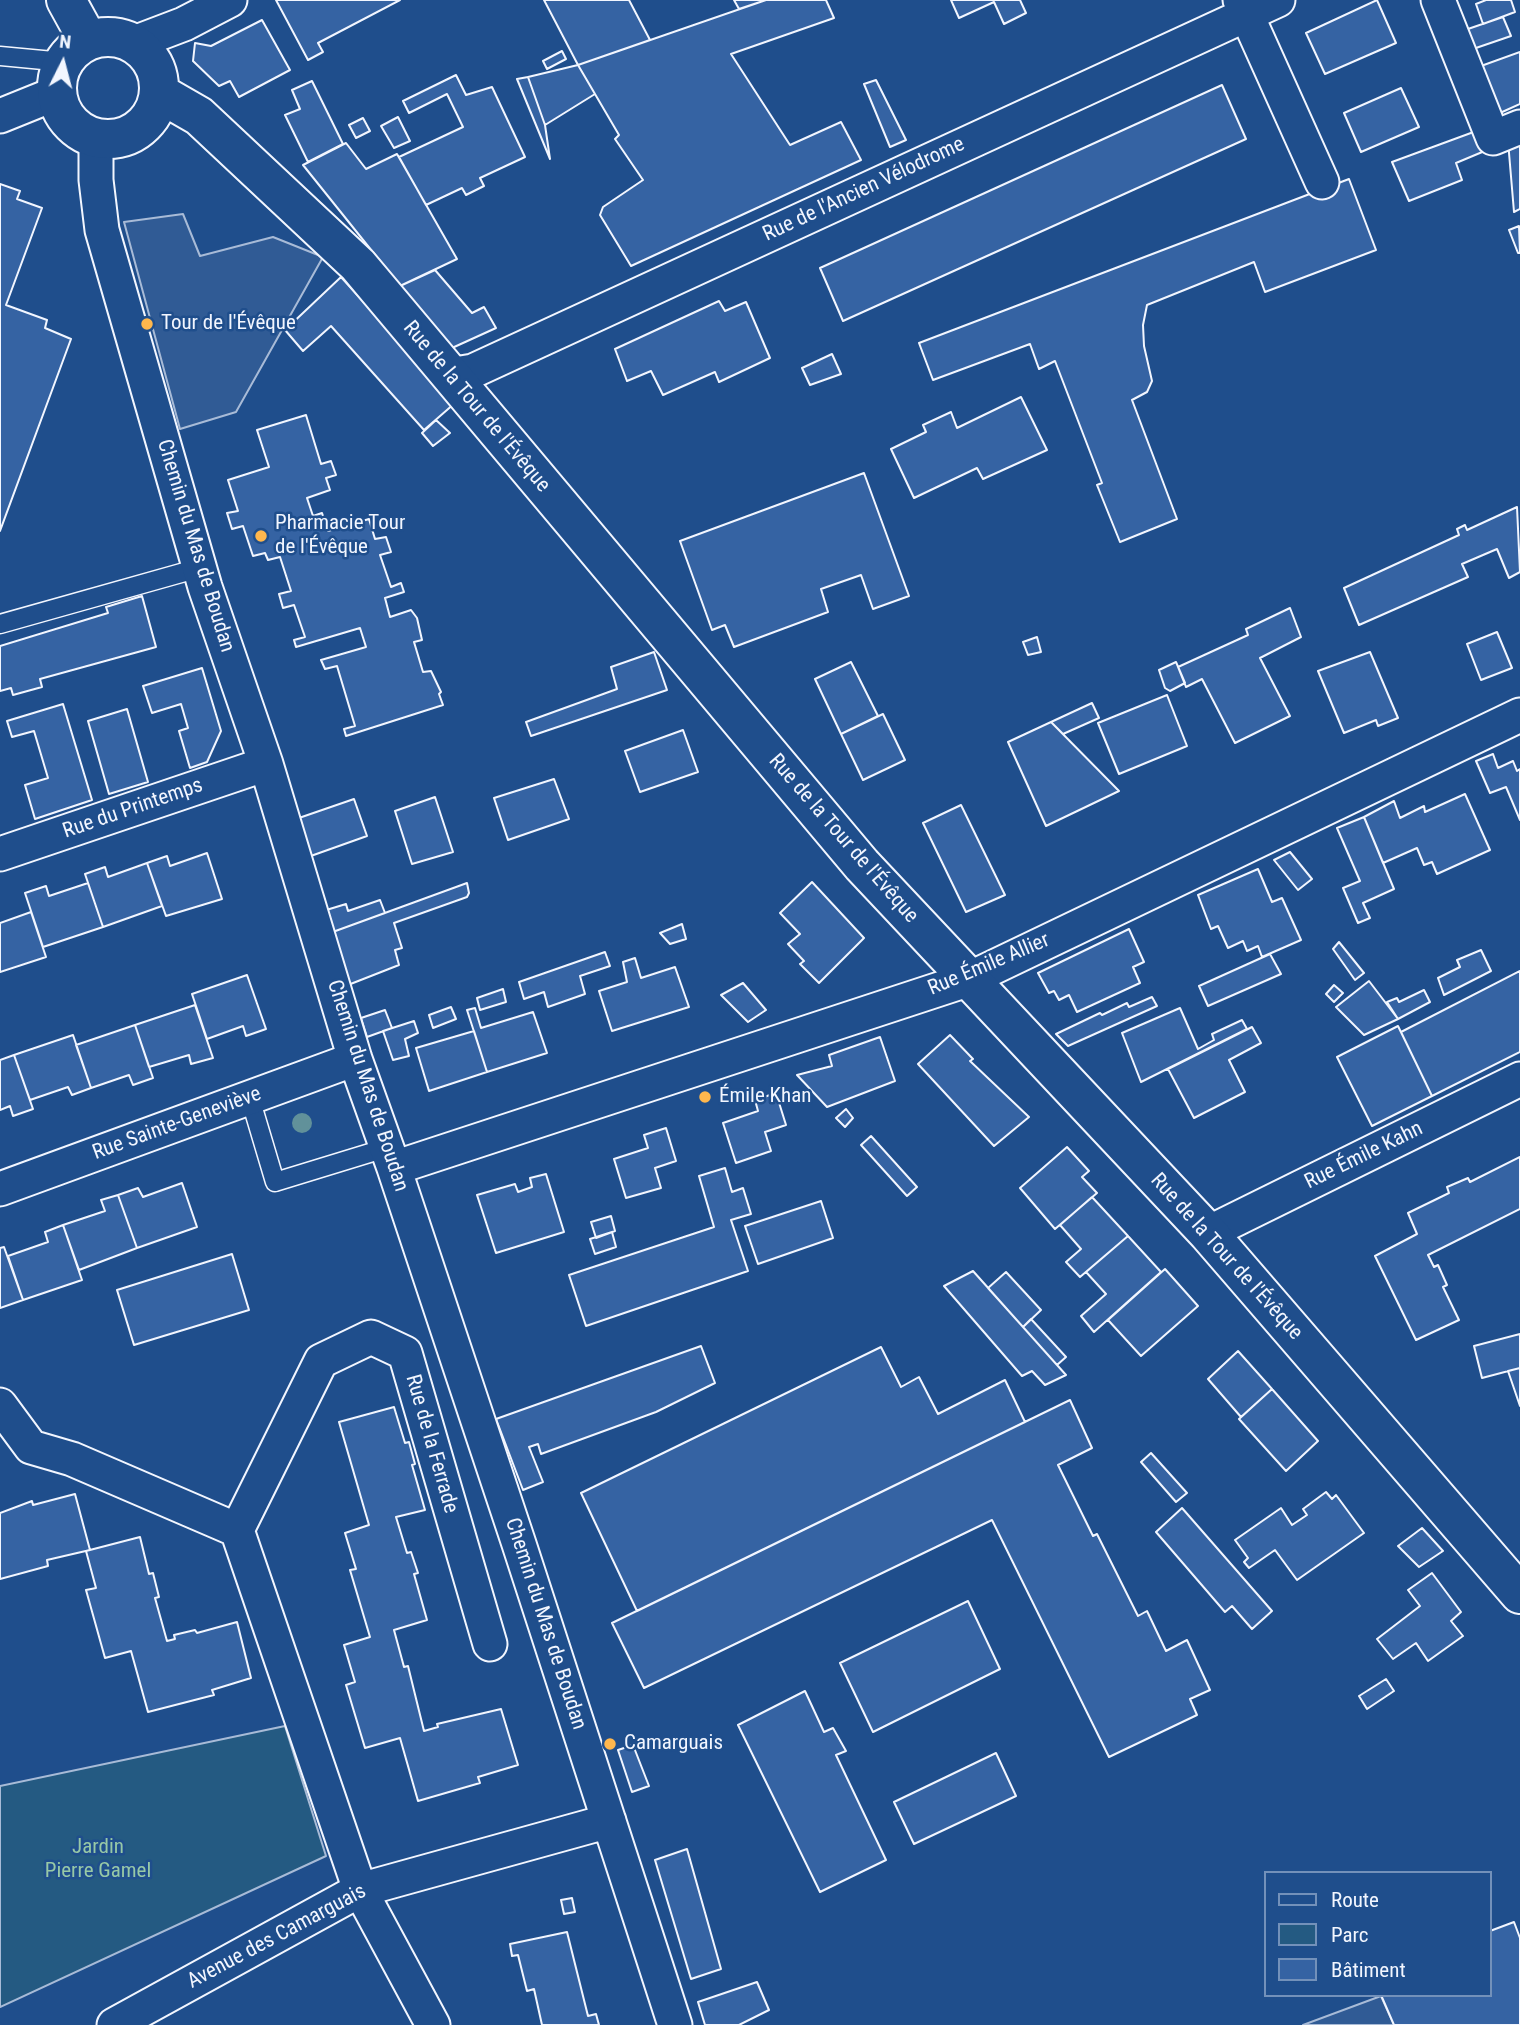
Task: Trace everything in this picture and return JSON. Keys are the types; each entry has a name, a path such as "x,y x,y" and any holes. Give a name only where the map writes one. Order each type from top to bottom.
{"street":[{"path":"0,116 69,65 103,36 119,37 146,52 154,64 159,93 155,110 145,124 130,135 113,139 96,138 69,122 69,65 66,0"},
{"path":"134,43 184,24 230,0"},
{"name":"Rue de l'Ancien Vélodrome","path":"449,375 473,371 1244,7 1278,0"},
{"path":"1438,0 1493,138 1520,127"},
{"path":"1244,7 1322,182"},
{"name":"Rue de la Tour de l'Évêque","path":"159,93 199,116 358,265 862,865 967,980 1208,1233 1520,1594"},
{"name":"Chemin du Mas de Boudan","path":"96,138 96,180 102,230 199,568 266,764 355,1059 675,2025"},
{"name":"Rue Émile Allier","path":"390,1158 967,980 1520,715"},
{"name":"Rue du Printemps","path":"0,854 266,764"},
{"name":"Rue Sainte-Geneviève","path":"0,1189 355,1059"},
{"name":"Rue Émile Kahn","path":"1208,1233 1520,1079"},
{"name":"Rue de la Ferrade","path":"237,1530 321,1361 370,1337 382,1342 405,1353 490,1644"},
{"path":"0,1405 31,1447 72,1459 237,1530 360,1889 433,2025"},
{"name":"Avenue des Camarguais","path":"114,2025 360,1889 609,1821"}],"lane":[{"path":"0,56 69,65"},
{"path":"0,624 199,568"},
{"path":"250,1098 275,1182 390,1158"}],"green space":[{"name":"Jardin Pierre Gamel","path":"285,1726 326,1856 0,2007 0,1786"}],"shaded area":[{"path":"183,214 200,256 273,237 323,257 236,412 180,429 124,222"},
{"path":"1381,1997 1394,2025 1303,2025"}],"building":[{"path":"276,0 400,0 318,43 323,52 308,60"},
{"path":"544,0 629,0 650,40 578,65"},
{"path":"734,0 766,0 739,9"},
{"path":"766,0 826,0 834,18 731,54 790,145 841,122 861,160 631,266 600,215 603,207 643,180 615,139 619,135 578,65"},
{"path":"951,0 1020,0 1026,13 1004,24 994,2 959,18"},
{"path":"1377,0 1396,43 1325,74 1306,33"},
{"path":"1486,0 1511,0 1515,12 1483,24 1476,4"},
{"path":"1503,17 1511,36 1473,49 1465,30"},
{"path":"262,20 290,70 239,97 230,81 219,86 193,61 195,43 211,46"},
{"path":"562,51 566,59 547,69 543,61"},
{"path":"1520,52 1520,104 1500,113 1481,66"},
{"path":"578,65 595,94 545,125 528,77"},
{"path":"456,75 466,95 492,87 525,157 480,178 484,186 466,195 462,188 426,205 399,157 463,127 447,94 409,113 403,101"},
{"path":"528,77 545,125 550,159 517,79"},
{"path":"876,80 906,140 890,147 864,84"},
{"path":"312,81 343,144 308,162 285,115 300,109 292,90"},
{"path":"1222,85 1246,139 843,321 820,268"},
{"path":"1401,88 1419,127 1361,152 1344,113"},
{"path":"398,117 410,141 394,148 381,126"},
{"path":"363,118 370,131 356,138 349,125"},
{"path":"1479,130 1487,150 1456,163 1462,180 1409,201 1392,162"},
{"path":"1520,137 1520,209 1514,212 1508,141"},
{"path":"346,143 366,169 397,154 457,259 400,286 303,165"},
{"path":"1349,179 1376,250 1265,292 1254,262 1147,305 1143,325 1144,346 1152,381 1147,392 1132,400 1177,519 1120,542 1097,485 1102,483 1055,361 1039,369 1030,344 933,380 919,343"},
{"path":"0,184 20,191 17,199 42,208 6,305 47,320 45,328 71,339 0,531"},
{"path":"1519,226 1520,253 1518,253 1509,230"},
{"path":"435,270 472,313 484,307 496,328 452,348 400,286"},
{"path":"341,277 455,403 424,430 331,326 303,351 285,330"},
{"path":"719,301 725,311 746,302 770,358 719,382 715,372 663,395 651,371 627,381 615,349"},
{"path":"832,354 841,374 810,385 802,368"},
{"path":"1021,397 1047,450 983,479 977,468 914,498 891,449 926,432 923,425 951,412 957,428"},
{"path":"306,415 321,464 331,461 336,475 326,478 330,490 307,498 313,516 322,513 328,531 369,519 375,539 386,537 391,552 380,555 391,587 401,583 404,592 385,598 390,617 411,610 417,618 422,640 414,642 423,672 431,671 441,692 439,694 443,705 346,736 344,729 355,726 337,666 325,669 321,660 366,647 360,628 296,647 294,640 305,637 294,605 283,608 279,594 291,591 280,557 268,560 265,553 253,556 243,526 232,529 227,513 238,511 228,480 269,467 257,430"},
{"path":"436,420 450,433 433,446 422,433"},
{"path":"864,473 909,596 873,609 861,575 821,589 828,612 734,647 725,625 712,630 680,541"},
{"path":"1517,507 1520,572 1509,578 1497,549 1462,564 1468,577 1359,625 1344,588 1459,535 1457,529 1465,525 1467,530"},
{"path":"142,596 156,647 40,679 42,687 13,695 11,688 0,691 0,646 108,613 106,607"},
{"path":"1290,608 1301,637 1260,658 1290,716 1235,743 1202,679 1186,687 1178,667 1248,635 1246,629"},
{"path":"1497,632 1512,668 1481,680 1467,644"},
{"path":"1037,637 1041,652 1028,655 1023,642"},
{"path":"654,652 667,690 531,736 526,722 617,689 611,667"},
{"path":"1370,652 1398,718 1378,726 1376,720 1344,733 1318,671"},
{"path":"851,662 878,716 841,734 815,679"},
{"path":"1176,662 1185,683 1170,691 1165,688 1159,670"},
{"path":"202,668 221,731 207,762 190,768 179,731 188,728 181,704 152,713 143,686"},
{"path":"1167,695 1187,746 1119,774 1098,723"},
{"path":"1092,703 1099,718 1063,734 1051,722"},
{"path":"63,704 92,800 35,819 25,785 48,778 34,731 12,737 7,721"},
{"path":"127,709 148,782 109,794 88,721"},
{"path":"883,714 905,760 863,780 841,734"},
{"path":"1051,722 1119,791 1046,826 1008,742"},
{"path":"683,730 698,772 640,792 625,751"},
{"path":"1493,754 1498,768 1513,761 1517,771 1520,769 1520,820 1506,787 1490,793 1476,761"},
{"path":"554,779 569,819 508,840 494,798"},
{"path":"1465,794 1490,850 1437,874 1432,862 1424,865 1417,848 1383,863 1364,817 1394,801 1400,818 1424,806 1425,812"},
{"path":"435,797 453,852 412,864 395,811"},
{"path":"354,799 367,836 308,857 296,819"},
{"path":"961,805 1005,895 966,912 923,823"},
{"path":"1364,817 1394,889 1363,903 1370,918 1358,923 1343,888 1360,881 1337,828"},
{"path":"1290,852 1312,879 1298,890 1274,860"},
{"path":"207,853 222,899 166,916 147,863 167,856 170,866"},
{"path":"147,863 162,906 103,927 85,874 105,867 108,877"},
{"path":"1258,869 1272,902 1282,898 1301,940 1262,957 1258,946 1247,951 1243,941 1228,948 1218,926 1211,929 1198,895"},
{"path":"812,882 864,938 819,983 800,964 804,961 788,944 800,934 780,913"},
{"path":"88,883 103,927 43,947 25,893 46,886 49,896"},
{"path":"467,883 467,897 394,923 402,948 395,950 399,965 348,985 330,933"},
{"path":"380,900 385,913 330,933 323,911 346,904 348,911"},
{"path":"31,912 46,957 0,972 0,923"},
{"path":"682,924 686,939 670,944 660,933"},
{"path":"1129,929 1144,962 1133,967 1140,983 1077,1012 1069,995 1059,1000 1054,991 1049,993 1038,973"},
{"path":"1339,942 1364,973 1355,980 1333,949"},
{"path":"1481,950 1491,971 1444,995 1438,978 1460,967 1457,960"},
{"path":"605,952 610,966 580,976 585,994 548,1007 544,992 524,999 519,982"},
{"path":"1270,954 1281,974 1208,1006 1199,986"},
{"path":"635,958 641,978 675,967 689,1007 612,1031 599,991 627,982 623,962"},
{"path":"1520,971 1520,1052 1432,1096 1401,1032"},
{"path":"247,975 266,1029 246,1036 243,1026 207,1039 192,994"},
{"path":"1369,981 1398,1019 1364,1035 1336,1007"},
{"path":"743,983 766,1010 748,1022 721,995"},
{"path":"1334,985 1343,993 1334,1002 1326,994"},
{"path":"503,989 506,1002 480,1010 477,998"},
{"path":"1424,990 1430,1002 1398,1019 1387,1002 1397,998 1399,1002"},
{"path":"1152,997 1157,1006 1068,1046 1056,1034 1100,1013 1102,1015 1127,1003 1129,1007"},
{"path":"195,1005 213,1058 191,1064 189,1055 149,1067 135,1025"},
{"path":"451,1007 456,1019 433,1028 429,1015"},
{"path":"475,1008 481,1028 533,1012 547,1053 487,1072 467,1010"},
{"path":"1180,1008 1198,1049 1214,1040 1212,1034 1242,1020 1247,1029 1141,1082 1122,1033"},
{"path":"385,1010 392,1028 367,1037 361,1018"},
{"path":"414,1021 418,1033 405,1039 409,1056 393,1060 383,1031"},
{"path":"135,1025 153,1078 133,1085 129,1075 91,1088 76,1045"},
{"path":"1398,1026 1432,1096 1372,1126 1337,1057"},
{"path":"1252,1027 1261,1043 1229,1060 1245,1092 1194,1118 1168,1069"},
{"path":"474,1031 487,1072 429,1091 416,1048"},
{"path":"73,1035 91,1088 72,1095 68,1087 30,1100 14,1055"},
{"path":"950,1035 973,1059 970,1061 1029,1117 994,1146 918,1064"},
{"path":"880,1037 895,1081 827,1107 797,1075 832,1066 829,1055"},
{"path":"14,1055 33,1109 13,1116 10,1106 0,1110 0,1060"},
{"path":"776,1093 786,1125 765,1132 771,1151 736,1163 723,1123 758,1111 755,1100"},
{"path":"846,1109 853,1118 845,1127 836,1118"},
{"path":"666,1128 676,1161 655,1168 661,1188 626,1198 614,1159 648,1148 644,1135"},
{"path":"871,1136 917,1187 907,1196 861,1145"},
{"path":"1067,1147 1089,1171 1082,1177 1097,1193 1055,1229 1020,1188"},
{"path":"1520,1157 1520,1209 1428,1255 1434,1267 1438,1265 1447,1285 1443,1287 1459,1320 1416,1340 1375,1256 1417,1234 1408,1213 1449,1193 1447,1187 1468,1178 1470,1182"},
{"path":"725,1168 732,1192 743,1188 751,1214 731,1220 748,1271 586,1326 569,1275 714,1227 699,1176"},
{"path":"546,1174 564,1232 496,1253 477,1195 515,1184 518,1192 532,1187 530,1178"},
{"path":"182,1183 197,1227 137,1248 118,1195 138,1188 143,1197"},
{"path":"118,1195 137,1248 79,1270 63,1225 105,1211 101,1200"},
{"path":"1092,1197 1128,1236 1080,1277 1066,1262 1081,1249 1060,1225"},
{"path":"821,1201 833,1238 758,1264 745,1226"},
{"path":"611,1216 615,1231 596,1238 591,1222"},
{"path":"63,1225 82,1280 23,1300 8,1256 48,1242 45,1232"},
{"path":"612,1232 616,1247 595,1254 590,1239"},
{"path":"1128,1236 1161,1272 1094,1332 1081,1316 1106,1294 1086,1272"},
{"path":"4,1247 23,1300 0,1308 0,1248"},
{"path":"232,1254 249,1310 134,1345 117,1290"},
{"path":"1165,1269 1198,1306 1141,1356 1108,1320"},
{"path":"973,1271 1066,1375 1045,1385 1032,1371 1022,1376 944,1286"},
{"path":"1006,1272 1041,1310 1023,1327 988,1288"},
{"path":"1031,1319 1066,1357 1057,1365 1023,1327"},
{"path":"1520,1334 1520,1368 1482,1378 1474,1346"},
{"path":"701,1346 715,1383 656,1412 541,1454 538,1444 529,1447 543,1482 523,1490 496,1419"},
{"path":"881,1347 901,1387 919,1377 938,1414 1005,1380 1025,1422 637,1611 581,1493"},
{"path":"1238,1351 1272,1389 1241,1417 1208,1379"},
{"path":"1520,1368 1520,1406 1508,1371"},
{"path":"1272,1389 1318,1441 1286,1471 1239,1419"},
{"path":"1070,1400 1092,1448 1058,1465 1093,1536 1097,1534 1138,1616 1147,1611 1166,1651 1187,1640 1210,1690 1190,1699 1197,1715 1109,1757 992,1520 644,1688 612,1623"},
{"path":"394,1407 405,1443 409,1442 415,1464 412,1465 425,1510 396,1517 407,1553 411,1552 418,1573 414,1574 427,1620 394,1630 404,1667 408,1666 424,1731 438,1727 437,1724 501,1709 518,1765 478,1777 480,1783 418,1801 400,1738 365,1748 346,1685 355,1682 344,1645 370,1637 350,1570 356,1569 345,1533 369,1525 339,1422"},
{"path":"1151,1453 1187,1493 1176,1502 1141,1462"},
{"path":"1326,1492 1332,1499 1336,1495 1364,1533 1297,1580 1275,1550 1249,1568 1244,1562 1248,1558 1235,1540 1281,1508 1292,1525 1307,1515 1303,1509"},
{"path":"75,1494 90,1550 47,1560 48,1566 0,1579 0,1513 32,1501 33,1505"},
{"path":"1182,1508 1272,1611 1252,1629 1232,1606 1225,1612 1156,1532"},
{"path":"1422,1528 1443,1551 1419,1567 1398,1546"},
{"path":"140,1537 149,1574 153,1573 159,1597 155,1598 167,1641 175,1639 174,1635 195,1630 197,1633 237,1622 251,1678 212,1690 214,1695 148,1712 131,1651 105,1658 86,1590 96,1588 86,1551"},
{"path":"1432,1573 1461,1612 1451,1621 1463,1636 1428,1661 1416,1643 1393,1659 1377,1639 1420,1606 1408,1590"},
{"path":"968,1601 1000,1669 873,1732 840,1663"},
{"path":"1386,1679 1394,1691 1367,1709 1359,1696"},
{"path":"805,1691 824,1732 833,1728 846,1751 836,1755 886,1860 820,1892 738,1725"},
{"path":"633,1745 649,1786 632,1792 618,1750"},
{"path":"996,1753 1016,1796 914,1844 894,1802"},
{"path":"687,1849 721,1969 691,1979 655,1860"},
{"path":"572,1898 575,1912 564,1914 561,1900"},
{"path":"1514,1922 1520,1938 1520,2025 1394,2025 1382,1997 1492,1997 1492,1930"},
{"path":"567,1932 588,2016 596,2014 599,2025 542,2025 534,1989 527,1991 518,1955 512,1956 510,1944"},
{"path":"757,1982 769,2010 739,2025 705,2025 698,2002"}],"place":[{"name":"Tour de l'Évêque","path":"147,324"},
{"name":"Pharmacie Tour de l'Évêque","path":"261,536"},
{"name":"Émile Khan","path":"705,1097"},
{"name":"Camarguais","path":"610,1744"}]}
